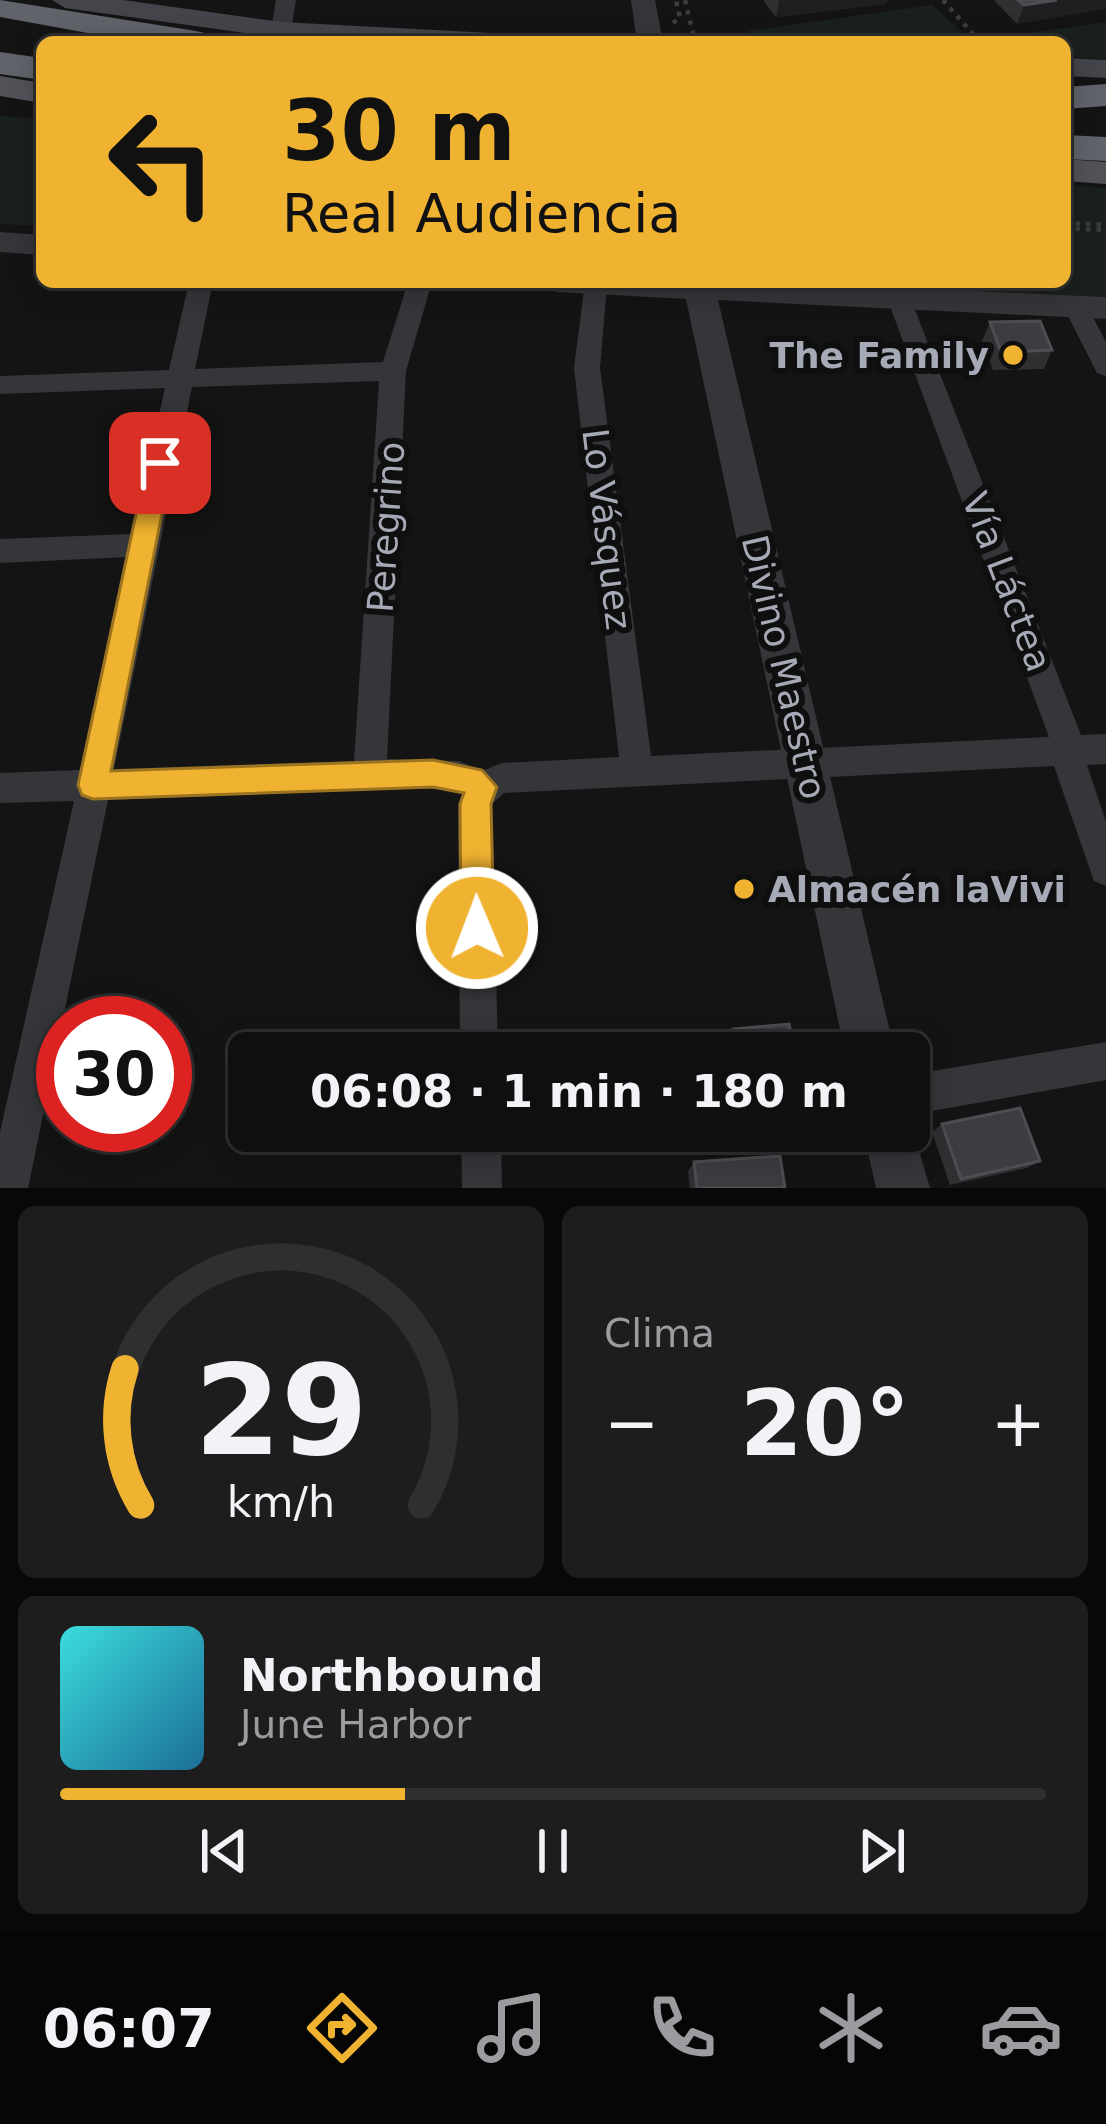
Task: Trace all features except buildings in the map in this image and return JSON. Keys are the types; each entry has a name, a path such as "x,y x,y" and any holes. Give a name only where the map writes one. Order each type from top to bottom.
{"highway":[{"path":"0,7 162,36"},
{"path":"0,63 36,68"},
{"path":"1071,100 1106,95"},
{"path":"1071,102 1106,107"},
{"path":"1071,147 1106,149"}],"main road":[{"path":"65,0 281,30 396,36"},
{"path":"1071,67 1106,68"},
{"path":"0,86 36,92"},
{"path":"1071,170 1106,173"}],"street":[{"path":"281,30 286,0"},
{"path":"643,0 649,36"},
{"path":"0,242 36,245"},
{"path":"8,1188 199,288"},
{"name":"Peregrino","path":"370,776 394,371 418,288"},
{"name":"Lo Vásquez","path":"595,288 587,368 637,773"},
{"name":"Divino Maestro","path":"699,288 865,1032"},
{"path":"732,288 1090,307 1106,368"},
{"name":"Vía Láctea","path":"898,298 1064,729 1072,776 1106,869"},
{"path":"0,386 394,371"},
{"path":"0,551 142,544"},
{"path":"479,1032 475,804 482,787 502,778 1106,749"},
{"path":"0,788 446,774 482,787"},
{"path":"930,1091 1106,1061"},
{"path":"481,1152 482,1188"},
{"path":"894,1152 903,1188"}],"path":[{"path":"676,0 680,18"},
{"path":"685,0 694,36"},
{"path":"943,0 975,36"},
{"path":"1071,226 1106,228"}],"shaded area":[{"path":"932,5 967,36 749,36 747,31"},
{"path":"1106,22 1106,59 1071,57 1071,36 1007,36"},
{"path":"0,116 36,118 36,226 0,224"},
{"path":"1071,185 1106,188 1106,297 925,288 1071,288"}],"place":[{"name":"The Family","path":"1013,355"},
{"name":"Almacén laVivi","path":"744,889"}],"route":[{"path":"160,463 93,785 433,773 471,780 482,787 475,804 477,928"}]}
